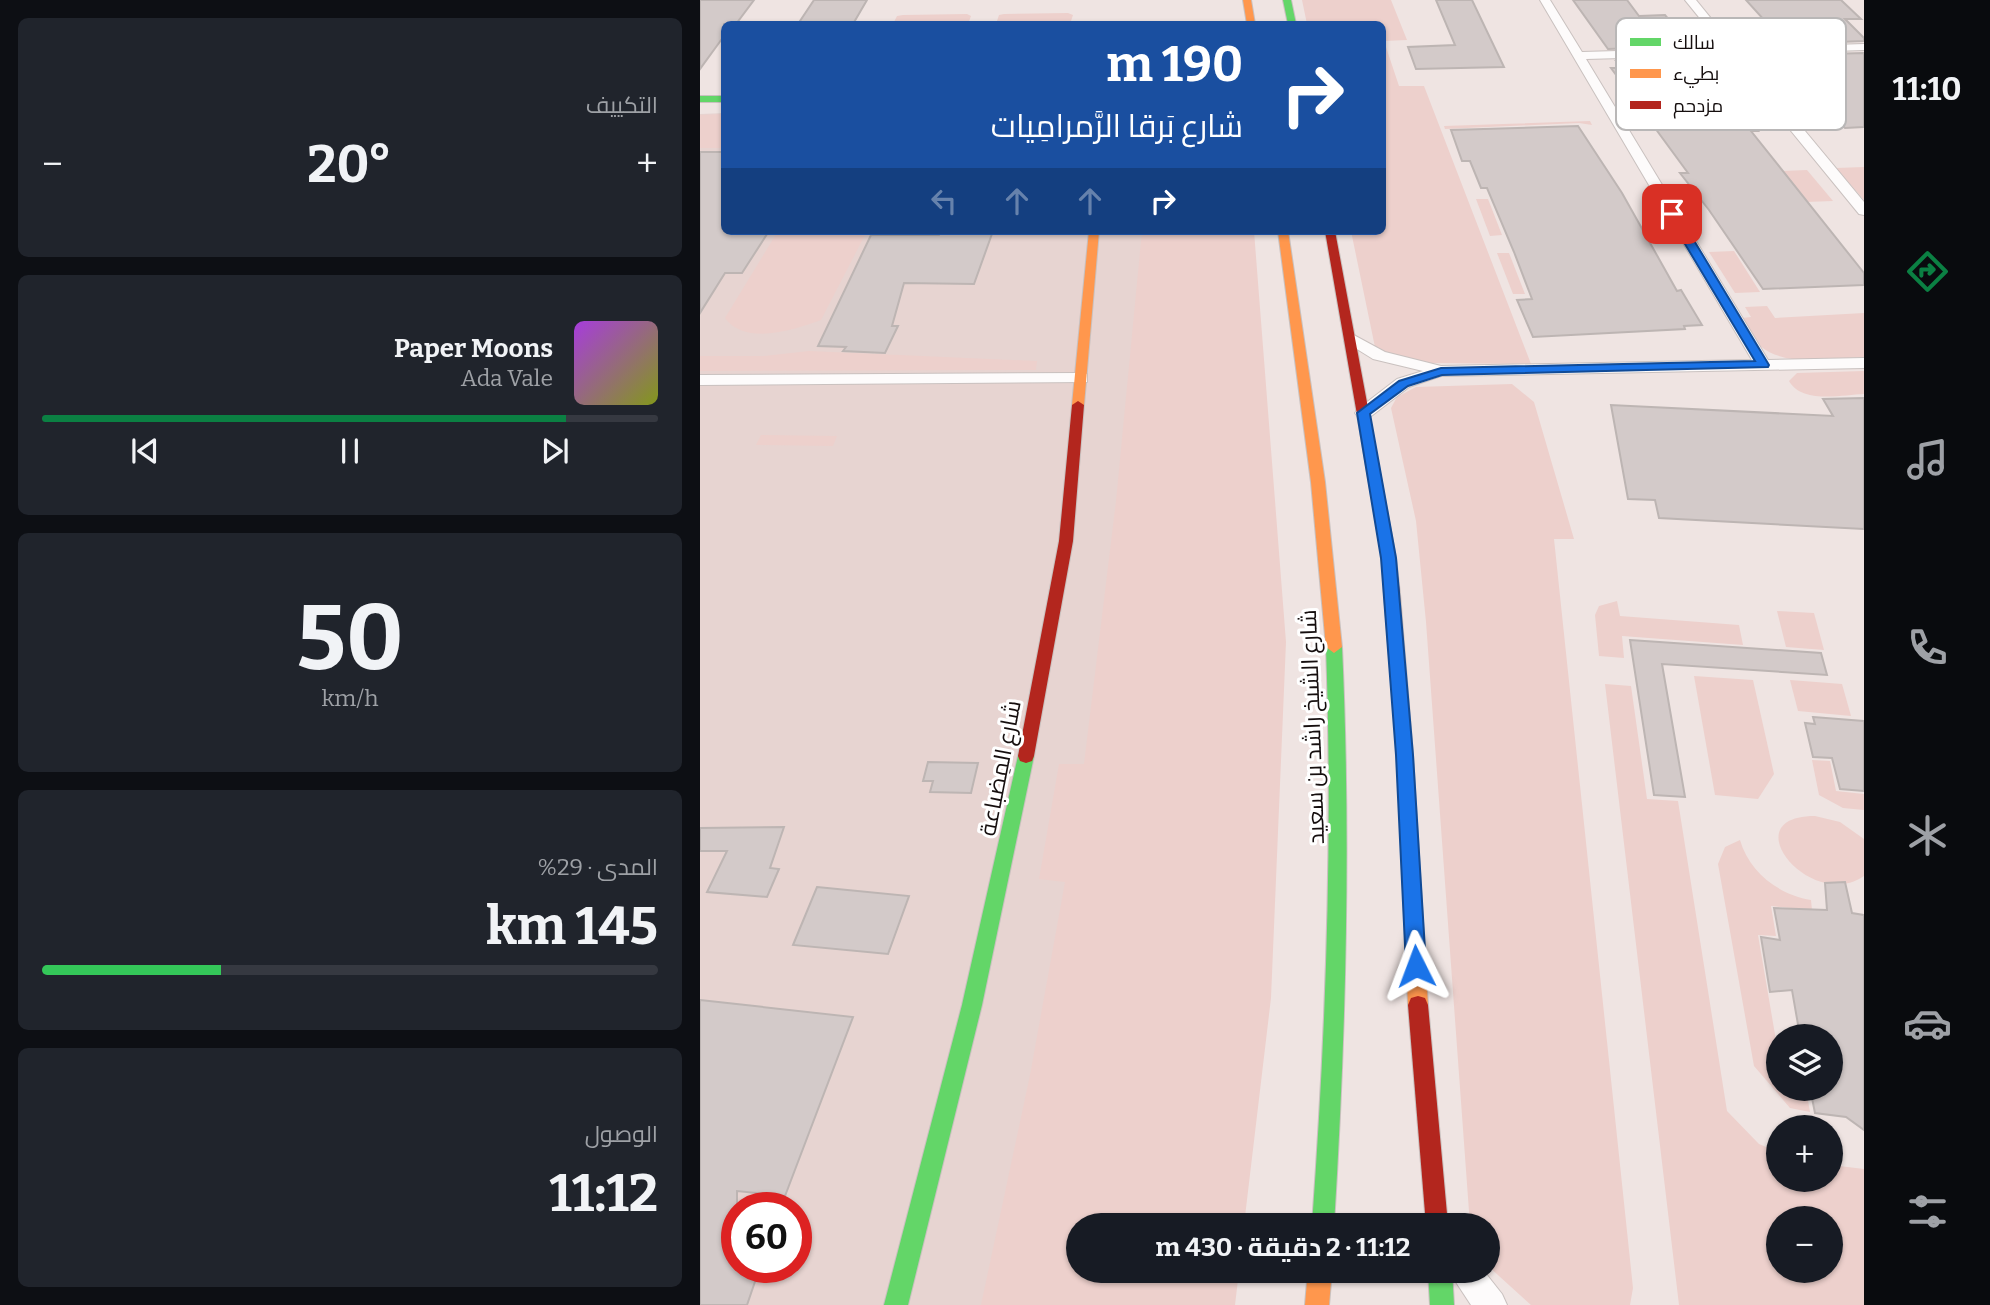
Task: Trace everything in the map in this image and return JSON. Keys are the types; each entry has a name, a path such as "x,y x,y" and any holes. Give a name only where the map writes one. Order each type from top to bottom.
{"main road":[{"path":"1247,0 1250,21"},
{"path":"1287,0 1291,21"},
{"path":"700,99 721,99"},
{"path":"700,110 721,109"},
{"name":"شارع المِضباعة","path":"896,1305 972,1005 1020,791 1066,541 1094,235"},
{"name":"شارع الشيخ راشد بن سعيد","path":"1284,235 1326,546 1338,746 1336,1003 1324,1213"},
{"path":"1331,235 1389,558 1405,755 1417,992 1436,1213"},
{"path":"1317,1305 1319,1283"},
{"path":"1441,1283 1442,1305"}],"street":[{"path":"1545,0 1616,119"},
{"path":"1690,0 1705,18"},
{"path":"1846,48 1864,47"},
{"path":"1578,56 1616,55"},
{"path":"1622,130 1763,365"},
{"path":"1797,130 1864,211"},
{"path":"1350,338 1388,359 1441,372"},
{"path":"1364,413 1403,383 1441,372 1864,363"},
{"path":"700,380 1081,378"},
{"path":"1473,1283 1491,1305"}],"shaded area":[{"path":"1302,0 1391,0 1407,40 1386,41 1386,21 1306,21"},
{"path":"999,15 1073,15 1071,21 997,21"},
{"path":"897,16 971,16 969,21 894,21"},
{"path":"1386,47 1399,86 1424,86 1531,364 1432,363 1376,352 1352,235 1386,235"},
{"path":"721,113 721,235 1160,235 1079,1213 1066,1213 1067,1283 1063,1305 700,1305 700,114"},
{"path":"721,114 721,148 700,148 700,115"},
{"path":"1590,121 1592,125 1579,123 1445,129 1444,126"},
{"path":"1864,167 1864,200 1836,168"},
{"path":"1807,170 1833,201 1806,202 1782,171"},
{"path":"1476,199 1488,199 1502,235 1490,236"},
{"path":"776,235 865,235 821,320 784,331 757,334 734,327 725,318"},
{"path":"1142,235 1254,235 1286,642 1271,998 1245,1213 1066,1213 1066,1283 1238,1283 1235,1305 981,1305 1030,1075 1065,882 1039,879 1059,764 1084,764 1116,501"},
{"path":"1734,251 1760,292 1735,293 1709,252"},
{"path":"1497,253 1509,253 1525,294 1513,294"},
{"path":"1767,306 1775,318 1864,313 1864,357 1810,360 1771,353 1757,343 1742,318 1751,317 1745,307"},
{"path":"809,351 1037,361 1036,370 700,371 700,356 764,356"},
{"path":"1864,371 1864,394 1813,395 1803,393 1789,381 1797,373"},
{"path":"1512,384 1534,402 1574,539 1554,539 1633,1288 1630,1305 1531,1305 1500,1277 1500,1213 1469,1213 1426,622 1416,521 1391,408 1397,397 1416,387"},
{"path":"761,435 837,436 833,446 756,445"},
{"path":"1617,601 1620,616 1739,625 1743,645 1622,636 1624,658 1599,656 1595,615 1599,606"},
{"path":"1777,611 1814,613 1824,650 1786,647"},
{"path":"1694,676 1753,680 1774,774 1758,799 1715,795"},
{"path":"1790,680 1842,684 1851,716 1798,711"},
{"path":"1605,684 1631,686 1647,799 1678,801 1727,1111 1759,1144 1766,1147 1766,1192 1843,1192 1843,1166 1864,1169 1864,1305 1679,1305"},
{"path":"1812,760 1830,761 1836,791 1864,794 1864,810 1843,808 1819,795"},
{"path":"1815,816 1840,822 1864,839 1864,876 1843,884 1822,882 1803,873 1788,860 1780,845 1780,831 1791,820"},
{"path":"1740,840 1750,862 1767,880 1788,893 1811,900 1812,910 1771,906 1776,936 1758,935 1773,1024 1766,1024 1766,1080 1754,1066 1718,864 1725,847"},
{"path":"1784,1101 1808,1101 1810,1112 1790,1108"}],"building":[{"path":"700,0 754,0 738,21 721,21 721,40 700,69"},
{"path":"814,0 867,0 855,21 800,21"},
{"path":"1436,0 1472,0 1504,67 1416,69 1408,47 1455,45"},
{"path":"1573,0 1627,0 1639,16 1665,15 1668,18 1616,18 1616,49 1608,49"},
{"path":"1746,0 1841,0 1861,19 1846,18 1762,18"},
{"path":"1846,20 1864,38 1864,41 1846,42"},
{"path":"1864,53 1864,127 1846,128 1846,54"},
{"path":"1578,126 1622,193 1677,291 1681,290 1702,325 1684,326 1685,329 1533,337 1517,300 1532,299 1514,252 1487,188 1481,188 1470,161 1462,161 1451,130"},
{"path":"1656,130 1757,130 1751,131 1864,273 1864,285 1763,289 1680,173 1688,173"},
{"path":"700,152 721,152 721,235 766,235 742,273 725,273 700,313"},
{"path":"871,235 992,235 974,284 904,283 892,326 898,326 885,353 843,351 846,347 818,346"},
{"path":"1864,398 1864,529 1659,518 1655,500 1628,499 1611,405 1833,416 1823,399"},
{"path":"1630,640 1821,653 1827,675 1662,664 1685,797 1654,795"},
{"path":"1813,717 1864,721 1864,791 1840,789 1832,758 1813,757 1805,723 1815,724"},
{"path":"928,762 978,763 971,793 930,792 933,781 923,781"},
{"path":"784,827 770,868 779,869 767,897 707,892 727,851 700,851 700,828"},
{"path":"1845,882 1852,913 1864,915 1864,1130 1843,1115 1815,1113 1813,1101 1843,1101 1843,1024 1798,1024 1792,990 1770,992 1761,937 1780,940 1774,908 1827,910 1825,883"},
{"path":"817,887 909,896 888,954 793,945"},
{"path":"700,1000 853,1017 787,1192 721,1192 721,1283 755,1283 747,1305 700,1305"}],"traffic: fast":[{"path":"1287,0 1291,21"},
{"path":"700,99 721,99"},
{"path":"1324,1213 1338,936 1334,647"},
{"path":"896,1305 972,1005 1026,756"},
{"path":"1441,1283 1442,1305"}],"traffic: slow":[{"path":"1247,0 1250,21"},
{"path":"1078,405 1094,235"},
{"path":"1284,235 1318,482 1334,647"},
{"path":"1392,594 1405,755 1418,1005"},
{"path":"1317,1305 1319,1283"}],"traffic: jam":[{"path":"1331,235 1389,558 1392,594"},
{"path":"1026,756 1066,541 1078,405"},
{"path":"1418,1005 1436,1213"}],"route":[{"path":"1416,966 1405,755 1389,558 1364,413 1403,383 1441,372 1763,365 1672,214"}]}
